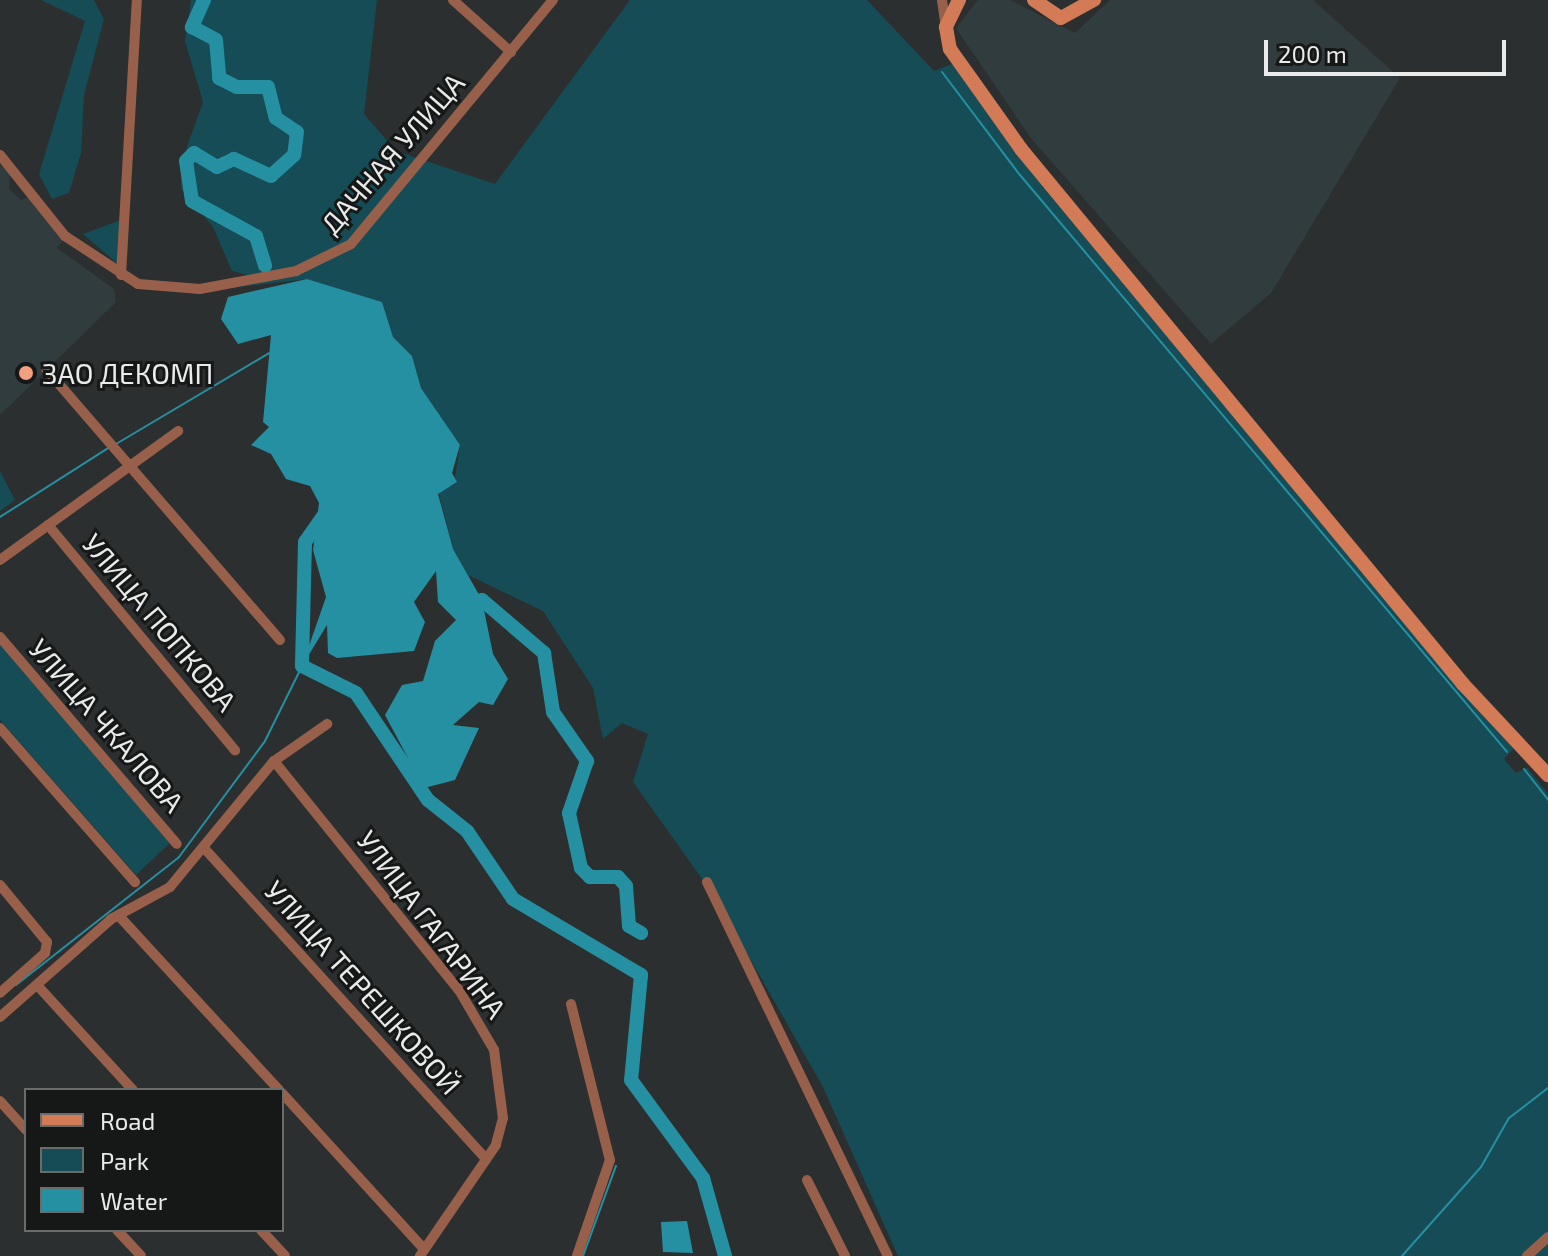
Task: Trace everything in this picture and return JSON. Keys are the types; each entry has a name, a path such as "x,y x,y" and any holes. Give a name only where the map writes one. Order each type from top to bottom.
{"street":[{"path":"121,275 137,0"},
{"path":"453,0 511,52"},
{"name":"ДАЧНАЯ УЛИЦА","path":"0,155 65,236 121,275 159,291 296,271 351,244 553,0"},
{"path":"942,0 950,49 1021,149 1463,684 1548,775"},
{"path":"946,27 959,0"},
{"path":"1034,0 1061,18 1094,0"},
{"path":"46,369 132,463 280,640"},
{"path":"0,560 178,431"},
{"name":"УЛИЦА ПОПКОВА","path":"48,525 235,750"},
{"name":"УЛИЦА ЧКАЛОВА","path":"0,637 177,844"},
{"path":"0,1017 119,916 170,887 274,761 327,724"},
{"path":"0,728 135,882"},
{"name":"УЛИЦА ГАГАРИНА","path":"274,761 488,1033 503,1118 486,1159 422,1252"},
{"name":"УЛИЦА ТЕРЕШКОВОЙ","path":"204,848 486,1159"},
{"path":"707,882 888,1256"},
{"path":"0,885 47,942 45,953 4,978 0,993"},
{"path":"119,916 276,1088"},
{"path":"37,985 131,1088"},
{"path":"571,1004 610,1160 577,1256"},
{"path":"284,1097 422,1252"},
{"path":"0,1101 24,1128"},
{"path":"807,1180 845,1256"},
{"path":"119,1232 141,1256"},
{"path":"263,1232 285,1256"},
{"path":"1527,1256 1548,1237"}],"shaded area":[{"path":"978,0 1010,0 1075,33 1110,0 1313,0 1400,78 1271,293 1211,344 1030,137 956,28"},
{"path":"0,165 10,172 9,189 21,200 29,197 63,240 57,248 114,289 116,302 0,415"}],"green space":[{"path":"41,0 94,0 104,19 84,95 81,153 69,193 52,199 39,174 85,21"},
{"path":"191,0 377,0 364,114 396,151 495,184 630,0 867,0 934,71 954,63 1019,157 1516,746 1504,759 1516,773 1527,768 1548,794 1548,1256 898,1256 823,1087 715,897 633,782 648,734 622,723 603,739 593,688 543,611 468,575 453,549 438,490 454,485 460,445 421,388 412,356 393,337 382,302 307,279 221,289 306,272 294,266 251,276 232,271 213,227 181,189 182,161 203,102 185,41"},
{"path":"121,220 118,264 83,234"},
{"path":"0,471 15,500 0,511"},
{"path":"0,642 170,843 136,875 0,720"}],"water":[{"path":"307,279 382,302 393,337 412,356 421,388 460,445 452,473 457,482 438,494 453,549 482,600 493,654 508,679 493,705 479,702 453,725 479,728 455,780 424,788 385,715 402,685 423,681 435,641 456,620 438,602 436,571 414,602 425,622 414,651 337,658 328,653 327,625 302,666 326,597 313,550 319,503 310,486 286,479 271,454 251,445 269,427 263,422 271,335 238,344 221,319 228,297"},
{"path":"687,1221 693,1253 663,1252 661,1222"}],"waterway":[{"path":"204,0 192,27 216,40 219,78 237,87 268,87 276,118 297,132 294,155 271,176 234,159 217,167 194,153 186,161 192,201 256,236 265,266"},
{"path":"942,72 1020,175 1507,752"},
{"path":"116,444 269,353"},
{"path":"0,517 110,447"},
{"path":"324,515 305,542 302,666 356,693 428,800 467,831 513,899 641,975 631,1080 703,1178 725,1256"},
{"path":"467,606 482,600 544,653 553,712 587,761 569,813 581,868 590,877 618,877 626,886 629,926 641,933"},
{"path":"16,985 179,857 265,741 302,666"},
{"path":"1524,769 1548,800"},
{"path":"1402,1256 1481,1167 1509,1118 1548,1088"},
{"path":"583,1256 616,1166"}],"place":[{"name":"ЗАО ДЕКОМП","path":"26,373"}]}
